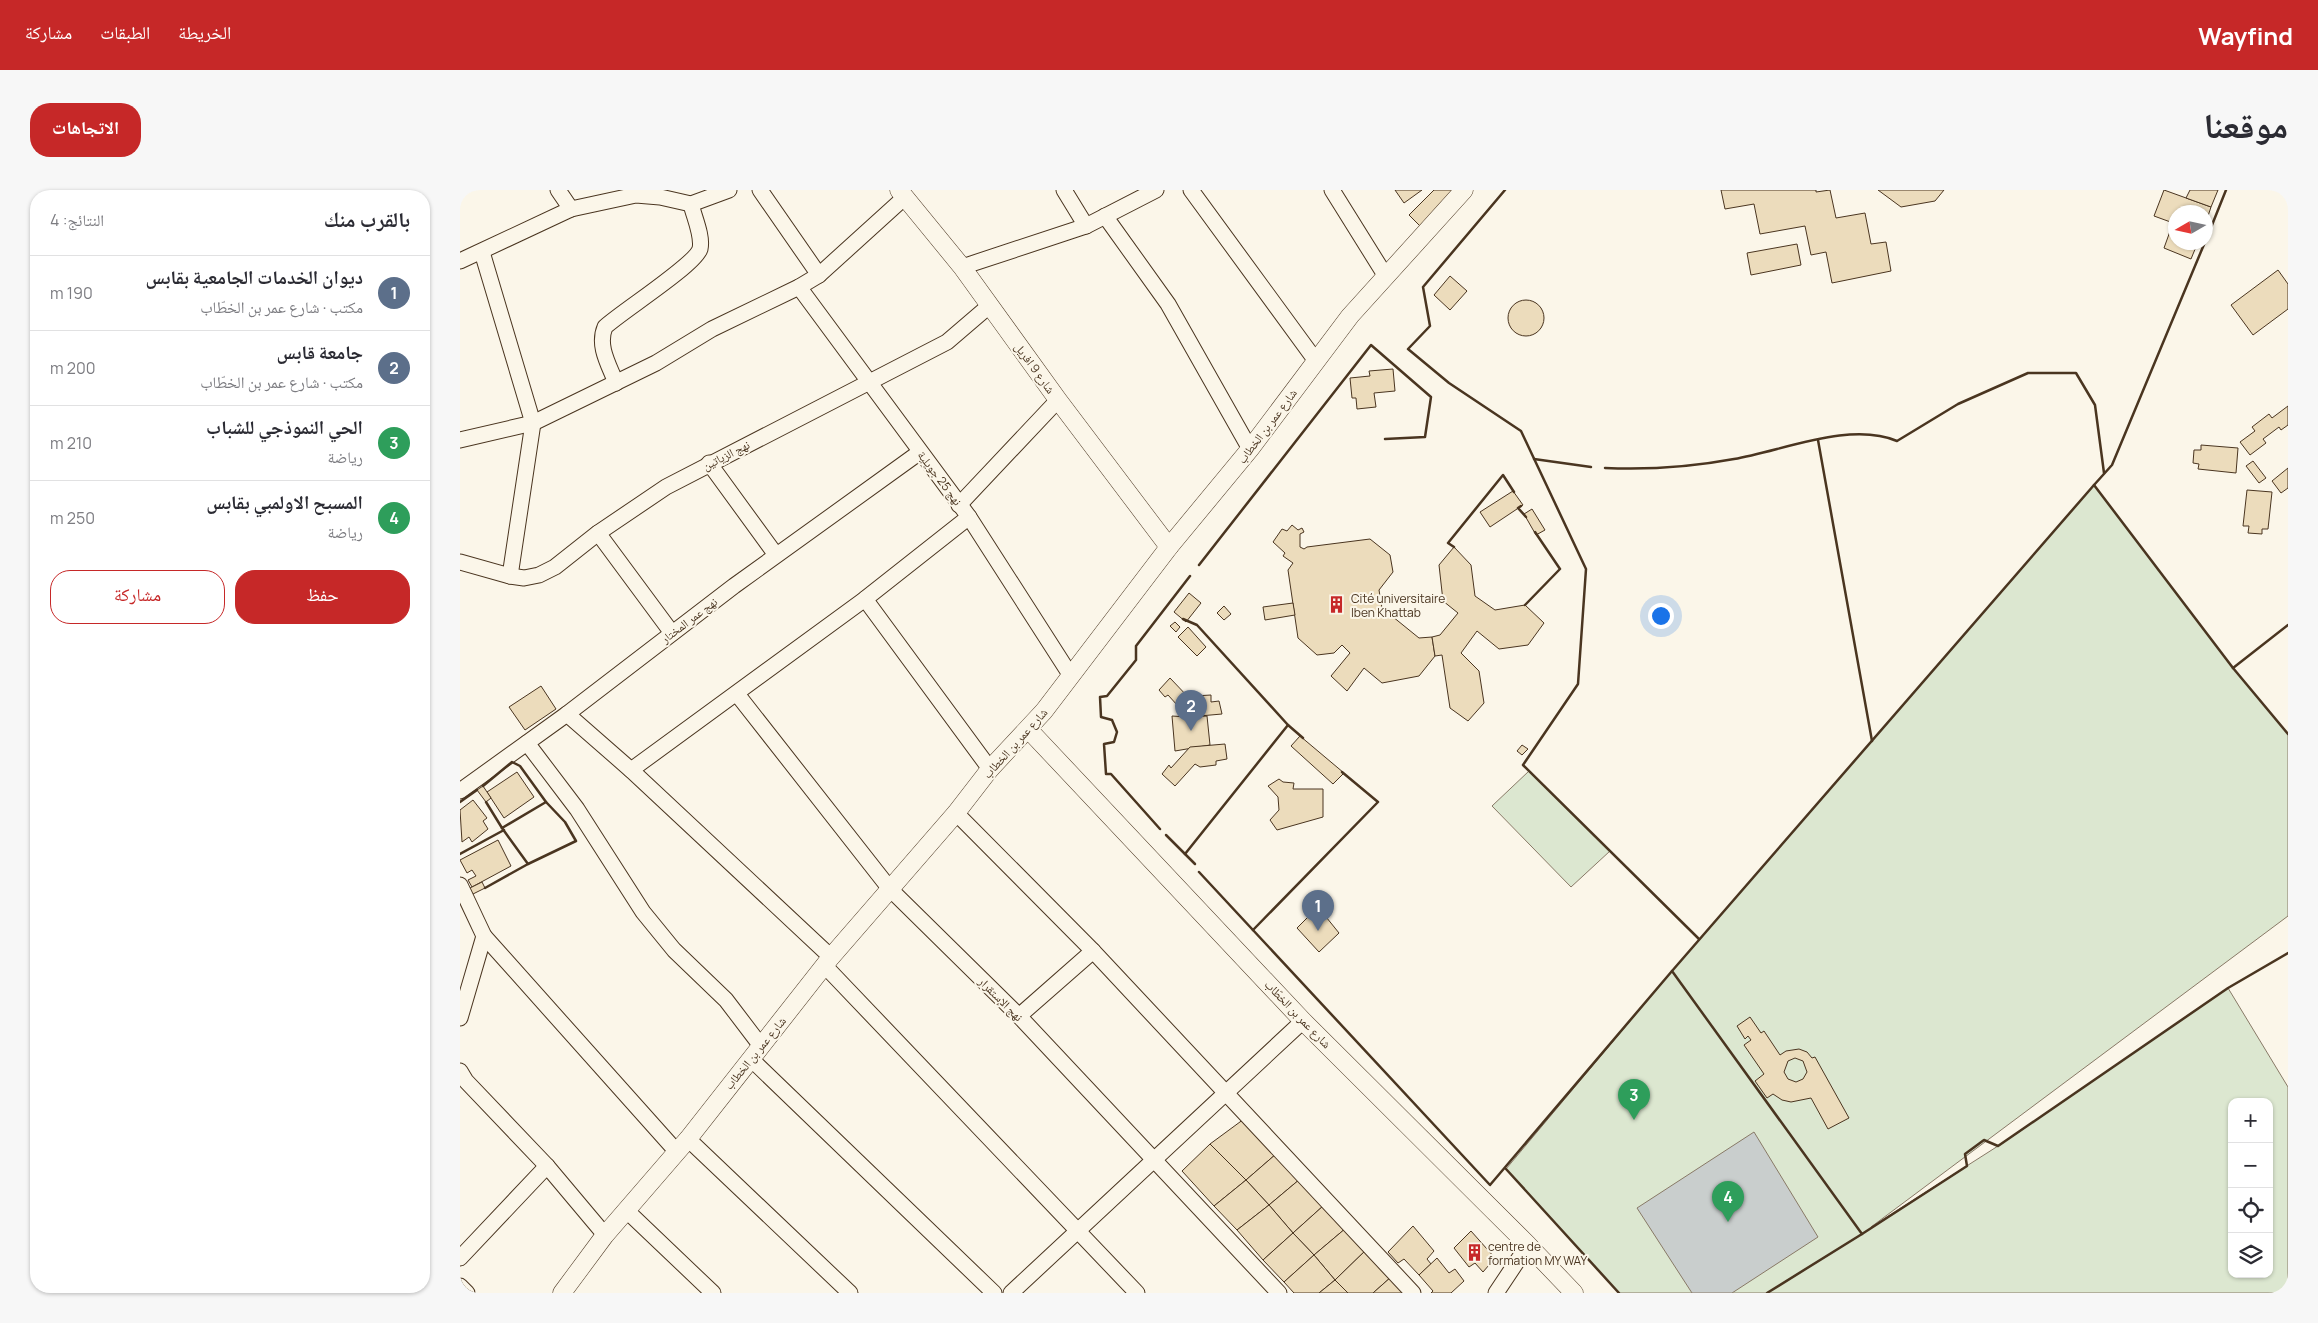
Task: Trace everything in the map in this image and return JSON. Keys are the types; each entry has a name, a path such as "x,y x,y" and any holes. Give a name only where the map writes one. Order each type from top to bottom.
{"street":[{"path":"558,190 571,209"},
{"path":"460,261 571,209 636,195 660,197 691,204 729,190"},
{"path":"760,190 819,275"},
{"path":"1064,190 1086,226"},
{"path":"962,268 1086,226 1156,190"},
{"path":"1191,190 1316,362"},
{"path":"1332,190 1385,275"},
{"name":"شارع عمر بن الخطاب","path":"562,1293 605,1235 682,1146 828,961 956,812 990,769 1029,730 1169,547 1250,449 1350,316 1385,275 1464,190"},
{"path":"460,440 532,423 656,363 712,329 799,287 819,275 902,194"},
{"name":"شارع 9 افريل","path":"902,194 962,268 1058,400 1169,547"},
{"path":"616,383 602,348 601,336 604,327 657,288 699,251 701,242 691,204"},
{"path":"1105,216 1168,304 1250,449"},
{"path":"482,252 532,423 510,576"},
{"name":"نهج 25 جويلية","path":"799,287 871,382 964,511 1071,676"},
{"name":"نهج الزياتين","path":"460,562 510,576 524,578 539,575 555,567 598,533 666,487 709,463 947,342 989,306"},
{"path":"631,770 865,599 964,511 1058,400"},
{"name":"نهج عمر المختار","path":"460,791 567,714 776,556 920,452"},
{"path":"709,463 776,556"},
{"path":"598,533 672,633"},
{"path":"865,599 990,769"},
{"name":"نهج الإستقرار","path":"737,694 890,889 1019,1016 1153,1161 1279,1293"},
{"path":"567,714 631,770 828,961 1137,1293"},
{"name":"شارع عمر بن الخطّاب","path":"1029,730 1304,1021 1528,1244 1574,1293"},
{"path":"527,743 577,809 643,912 674,950 726,1000 756,1052 994,1293"},
{"path":"956,812 1093,951 1227,1092 1413,1293"},
{"path":"460,885 484,936 682,1146 850,1293"},
{"path":"460,1018 484,936"},
{"path":"1019,1016 1093,951"},
{"path":"1011,1293 1304,1021"},
{"path":"460,1071 482,1099 547,1166 605,1235"},
{"path":"460,1258 547,1166"},
{"path":"627,1211 713,1293"},
{"path":"1496,1293 1528,1244"},
{"path":"460,1286 467,1293"}],"green space":[{"path":"2094,485 2233,668 2288,734 2288,916 1871,1227 1998,1146 2228,988 2288,1087 2288,1293 1619,1293 1506,1169 1672,971"},
{"path":"1529,771 1610,851 1571,887 1492,806"}],"shaded area":[{"path":"1754,1132 1818,1237 1732,1293 1692,1293 1637,1208"}],"building":[{"path":"1395,190 1422,190 1404,203"},
{"path":"1434,190 1459,190 1421,227 1409,215"},
{"path":"1721,190 1816,190 1816,192 1830,190 1836,218 1865,213 1871,244 1886,242 1891,271 1832,283 1826,252 1811,255 1805,226 1760,234 1754,204 1725,209"},
{"path":"1878,190 1944,190 1935,201 1901,207"},
{"path":"2164,190 2205,205 2168,205 2168,221 2154,216"},
{"path":"2190,190 2218,190 2212,205 2205,205 2186,198"},
{"path":"2168,237 2168,250 2164,248"},
{"path":"1797,244 1801,265 1751,275 1747,253"},
{"path":"2169,250 2195,250 2191,259"},
{"path":"2278,270 2288,284 2288,309 2253,335 2231,305"},
{"path":"1450,276 1467,291 1450,310 1434,295"},
{"path":"1526,300 1533,301 1539,305 1543,311 1543,325 1539,331 1533,335 1526,336 1519,335 1513,331 1509,325 1508,318 1509,311 1513,305 1519,301"},
{"path":"1393,369 1395,391 1374,393 1376,407 1357,409 1356,398 1352,398 1350,378 1370,376 1369,371"},
{"path":"2288,406 2288,425 2281,430 2279,427 2263,439 2266,443 2250,455 2240,442 2255,431 2252,427 2269,414 2272,418"},
{"path":"2201,445 2238,448 2236,473 2198,469 2199,464 2193,463 2194,450 2201,450"},
{"path":"2253,461 2266,478 2259,483 2246,466"},
{"path":"2288,468 2288,488 2281,493 2272,481"},
{"path":"2247,490 2272,492 2268,529 2262,529 2262,534 2248,533 2249,526 2243,526"},
{"path":"1513,491 1523,505 1490,527 1480,512"},
{"path":"1532,509 1545,530 1536,535 1524,514"},
{"name":"Cité universitaire Iben Khattab","path":"1292,525 1298,530 1302,528 1304,532 1300,534 1300,547 1304,549 1307,547 1370,539 1390,555 1393,572 1379,590 1382,608 1419,638 1432,637 1435,656 1419,676 1382,683 1364,668 1347,691 1331,676 1350,653 1342,645 1334,653 1317,655 1298,638 1288,570 1293,563 1283,556 1285,553 1273,542 1282,529 1287,531"},
{"name":"Cité universitaire Iben Khattab","path":"1454,547 1471,565 1475,596 1495,610 1525,605 1544,623 1528,645 1499,649 1477,631 1461,653 1479,671 1484,703 1468,721 1450,708 1442,655 1435,656 1432,637 1440,635 1458,613 1443,601 1439,565"},
{"path":"1189,593 1201,603 1186,622 1174,612"},
{"path":"1293,603 1295,615 1265,620 1263,607"},
{"path":"1224,606 1231,614 1224,620 1217,613"},
{"path":"1175,622 1180,627 1176,632 1170,626"},
{"path":"1188,627 1206,647 1197,656 1178,637"},
{"path":"1170,678 1190,699 1194,696 1211,695 1211,702 1219,701 1222,714 1188,717 1168,695 1165,697 1159,690"},
{"path":"541,686 556,709 525,730 509,707"},
{"path":"1172,716 1207,716 1210,745 1175,751"},
{"path":"1300,736 1344,773 1333,784 1291,746"},
{"path":"1225,744 1227,759 1216,761 1216,765 1200,767 1195,764 1175,786 1162,774 1169,765 1171,768 1190,747"},
{"path":"1522,745 1528,749 1522,755 1517,751"},
{"path":"517,772 534,797 504,818 487,792"},
{"path":"1279,779 1283,782 1294,783 1293,789 1323,789 1323,817 1277,830 1270,820 1279,810 1278,797 1268,786"},
{"path":"483,786 491,798 486,802 477,790"},
{"path":"473,800 487,818 483,821 488,829 472,842 469,837 462,842 460,810"},
{"path":"498,840 511,866 472,887 468,880 476,876 472,870 467,873 460,860"},
{"path":"482,882 485,888 469,896 466,890"},
{"path":"1318,907 1339,933 1319,952 1297,928"},
{"path":"1750,1017 1761,1033 1764,1031 1780,1055 1786,1051 1799,1049 1807,1052 1812,1058 1815,1057 1849,1118 1828,1129 1811,1098 1791,1102 1782,1100 1773,1094 1767,1098 1755,1081 1764,1074 1744,1045 1751,1040 1748,1036 1745,1039 1737,1026","holes":["1795,1058 1803,1061 1807,1072 1803,1079 1796,1082 1788,1079 1784,1072 1788,1061"]},
{"path":"1244,1119 1276,1154 1246,1180 1210,1144"},
{"path":"1210,1144 1246,1180 1214,1206 1182,1171"},
{"path":"1276,1154 1300,1179 1269,1205 1246,1180"},
{"path":"1300,1179 1323,1206 1293,1233 1269,1205"},
{"path":"1246,1180 1269,1205 1237,1230 1214,1206"},
{"path":"1269,1205 1293,1233 1263,1260 1237,1230"},
{"path":"1323,1206 1346,1228 1314,1255 1293,1233"},
{"path":"1413,1226 1434,1251 1427,1259 1431,1264 1419,1275 1404,1259 1398,1263 1388,1252"},
{"path":"1346,1228 1366,1250 1335,1280 1314,1255"},
{"name":"centre de formation MY WAY","path":"1471,1231 1495,1258 1483,1272 1475,1263 1469,1267 1454,1248"},
{"path":"1293,1233 1314,1255 1284,1282 1263,1260"},
{"path":"1366,1250 1391,1277 1373,1293 1348,1293 1335,1280"},
{"path":"1314,1255 1335,1280 1319,1293 1294,1293 1284,1282"},
{"path":"1437,1258 1449,1273 1455,1269 1464,1281 1451,1293 1431,1293 1433,1291 1419,1275"},
{"path":"1391,1277 1407,1293 1373,1293"},
{"path":"1335,1280 1348,1293 1319,1293"}],"wall":[{"path":"1505,190 1423,287 1430,326 1408,349 1449,383 1521,431 1586,569 1578,684 1523,765 1699,939"},
{"path":"2213,222 2226,190"},
{"path":"2094,485 2112,465 2202,250"},
{"path":"1199,565 1371,345 1431,397 1425,437 1385,439"},
{"path":"1605,468 1637,469 1702,464 1734,459 1816,440 1858,434 1878,436 1897,441 1958,404 2028,373 2076,373 2095,405 2104,473"},
{"path":"1818,440 1872,741"},
{"path":"1534,459 1591,467"},
{"path":"1454,547 1448,543 1503,475 1514,492"},
{"path":"2288,734 2233,668 2094,485 1672,971 1862,1234 1967,1166 1965,1154 1984,1140 1998,1146 2228,988 2288,953"},
{"path":"1521,506 1518,508 1526,517"},
{"path":"1525,605 1560,569 1535,532"},
{"path":"1160,829 1111,774 1106,774 1104,744 1114,742 1117,732 1112,720 1101,717 1100,697 1107,696 1136,660 1136,646 1190,576"},
{"path":"1183,619 1197,625 1288,725"},
{"path":"2233,668 2288,625"},
{"path":"1185,854 1288,725 1303,738"},
{"path":"483,786 512,762 520,766 546,802 502,828 486,802"},
{"path":"1253,930 1378,802 1342,772"},
{"path":"460,802 477,790"},
{"path":"502,828 528,864 576,841 565,822 546,802"},
{"path":"460,854 504,830"},
{"path":"1166,835 1195,864"},
{"path":"485,888 528,864"},
{"path":"1199,872 1490,1185 1672,971"},
{"path":"1506,1169 1619,1293"},
{"path":"1767,1293 1862,1234"}],"place":[{"name":"Cité universitaire Iben Khattab","path":"1337,605"},
{"name":"جامعة قابس","path":"1191,731"},
{"name":"ديوان الخدمات الجامعية بقابس","path":"1318,931"},
{"name":"الحي النموذجي للشباب","path":"1634,1120"},
{"name":"المسبح الاولمبي بقابس","path":"1728,1222"},
{"name":"centre de formation MY WAY","path":"1474,1253"}]}
